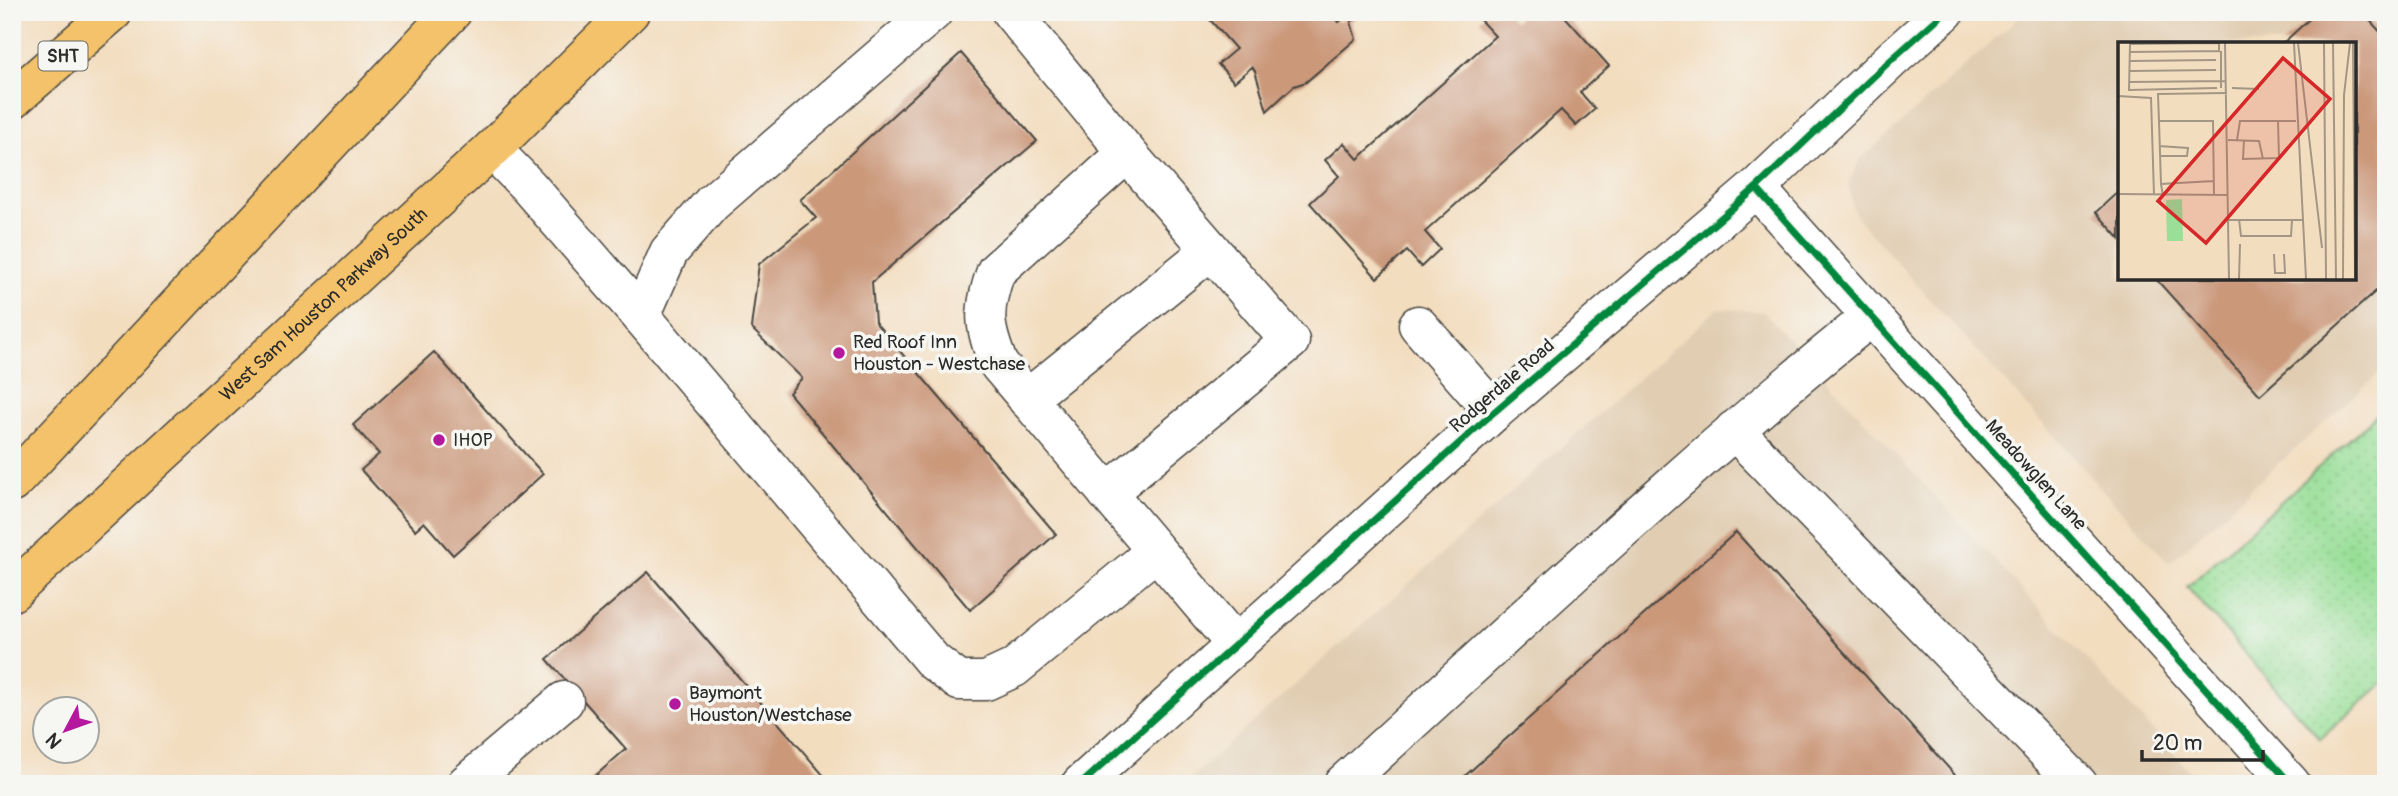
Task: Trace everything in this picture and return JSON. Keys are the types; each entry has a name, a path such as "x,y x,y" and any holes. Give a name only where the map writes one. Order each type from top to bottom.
{"main road":[{"name":"SHT","path":"12,100 113,12"},
{"path":"12,484 452,12"},
{"name":"West Sam Houston Parkway South","path":"12,592 492,149 630,12"}],"street":[{"path":"641,316 669,252 712,203 933,12"},
{"path":"1010,12 1127,153 1290,341 1107,493"},
{"name":"Rodgerdale Road","path":"1081,784 1494,412 1756,188 1945,12"},
{"path":"492,149 528,186 641,316 933,661 958,681 986,681 1014,668 1156,551"},
{"path":"1127,153 996,271 986,298 987,336 999,365 1236,645"},
{"name":"Meadowglen Lane","path":"1756,188 2291,784"},
{"path":"1027,399 1211,250"},
{"path":"1343,784 1734,430 1872,316"},
{"path":"1418,326 1494,412"},
{"path":"1734,430 2078,784"},
{"path":"485,778 564,701"}],"shaded area":[{"path":"2025,12 2386,12 2386,367 2169,563 1864,226 1853,210 1848,183 1861,159"},
{"path":"1718,308 1764,312 2202,784 1184,784"}],"green space":[{"path":"2386,406 2386,681 2320,739 2187,587"}],"building":[{"path":"1203,12 1330,12 1339,22 1350,12 1362,12 1351,22 1356,39 1306,82 1294,86 1267,111 1252,67 1234,82 1218,64 1236,49"},
{"path":"1489,12 1506,12 1515,21 1524,12 1561,12 1609,66 1580,92 1595,109 1576,126 1561,110 1425,232 1440,249 1421,267 1407,251 1377,278 1310,203 1339,176 1325,160 1344,143 1358,159 1495,36 1480,20"},
{"path":"2317,12 2362,12 2386,38 2386,282 2260,395 2157,280 2356,280 2356,42 2284,42"},
{"name":"Red Roof Inn Houston - Westchase","path":"961,53 1037,141 872,282 875,322 1056,534 970,610 789,393 802,378 751,328 759,264 816,218 800,200"},
{"path":"2118,192 2118,237 2096,212"},
{"name":"IHOP","path":"434,352 543,474 453,555 424,522 415,530 361,470 379,454 353,425"},
{"path":"1736,532 1963,784 1456,784"},
{"name":"Baymont Houston/Westchase","path":"648,572 831,784 586,784 626,749 547,659"}],"cycle path":[{"path":"1081,784 1494,412 1756,188 1945,12"},
{"path":"1756,188 2291,784"}],"place":[{"name":"Red Roof Inn Houston - Westchase","path":"839,353"},
{"name":"IHOP","path":"439,440"},
{"name":"Baymont Houston/Westchase","path":"675,704"}]}
